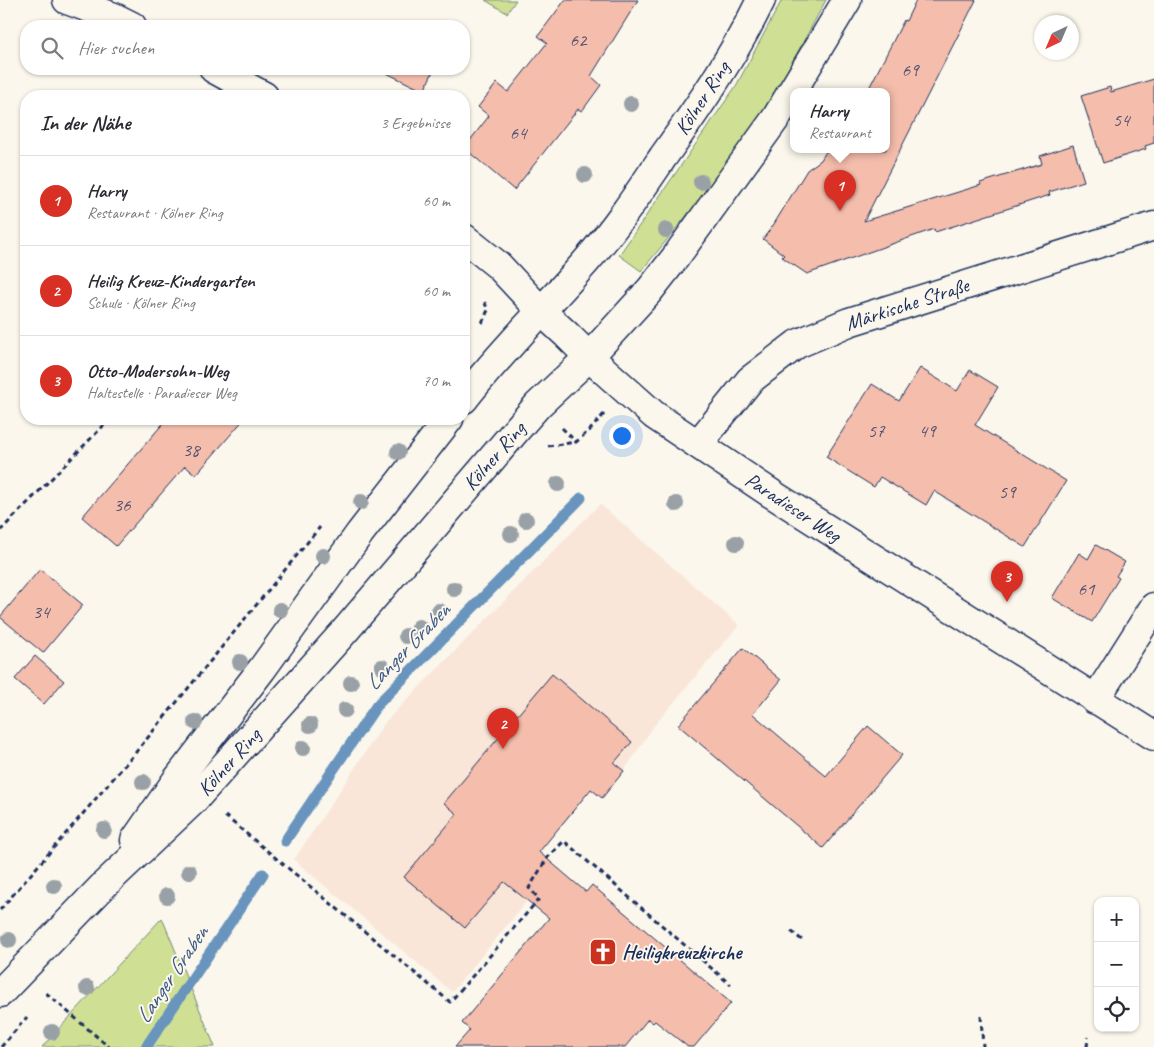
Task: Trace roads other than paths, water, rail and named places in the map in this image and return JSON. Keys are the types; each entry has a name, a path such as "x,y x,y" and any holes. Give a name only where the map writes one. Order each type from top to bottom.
{"main road":[{"path":"67,0 118,20"},
{"name":"Kölner Ring","path":"470,391 490,366 542,312 591,256 642,188 695,112 752,19 761,0"},
{"name":"Kölner Ring","path":"794,88 847,0"},
{"path":"225,75 253,90"},
{"name":"Kölner Ring","path":"0,993 105,884 194,800 338,639 538,405 589,357 650,290 776,118 790,95"},
{"name":"Märkische Straße","path":"698,444 750,380 797,344 848,322 1154,226"},
{"name":"Paradieser Weg","path":"470,243 499,266 542,312 654,415 772,494 1154,736"},
{"name":"Kölner Ring","path":"105,884 176,781 262,669 360,533 444,425"},
{"path":"1095,700 1154,608"}],"waterway":[{"name":"Langer Graben","path":"285,841 377,705 581,498"},
{"name":"Langer Graben","path":"146,1047 263,874"}],"place":[{"name":"Harry","path":"840,211"},
{"name":"Otto-Modersohn-Weg","path":"1007,602"},
{"name":"Heilig Kreuz-Kindergarten","path":"503,749"},
{"name":"Heiligkreuzkirche","path":"603,952"}]}
